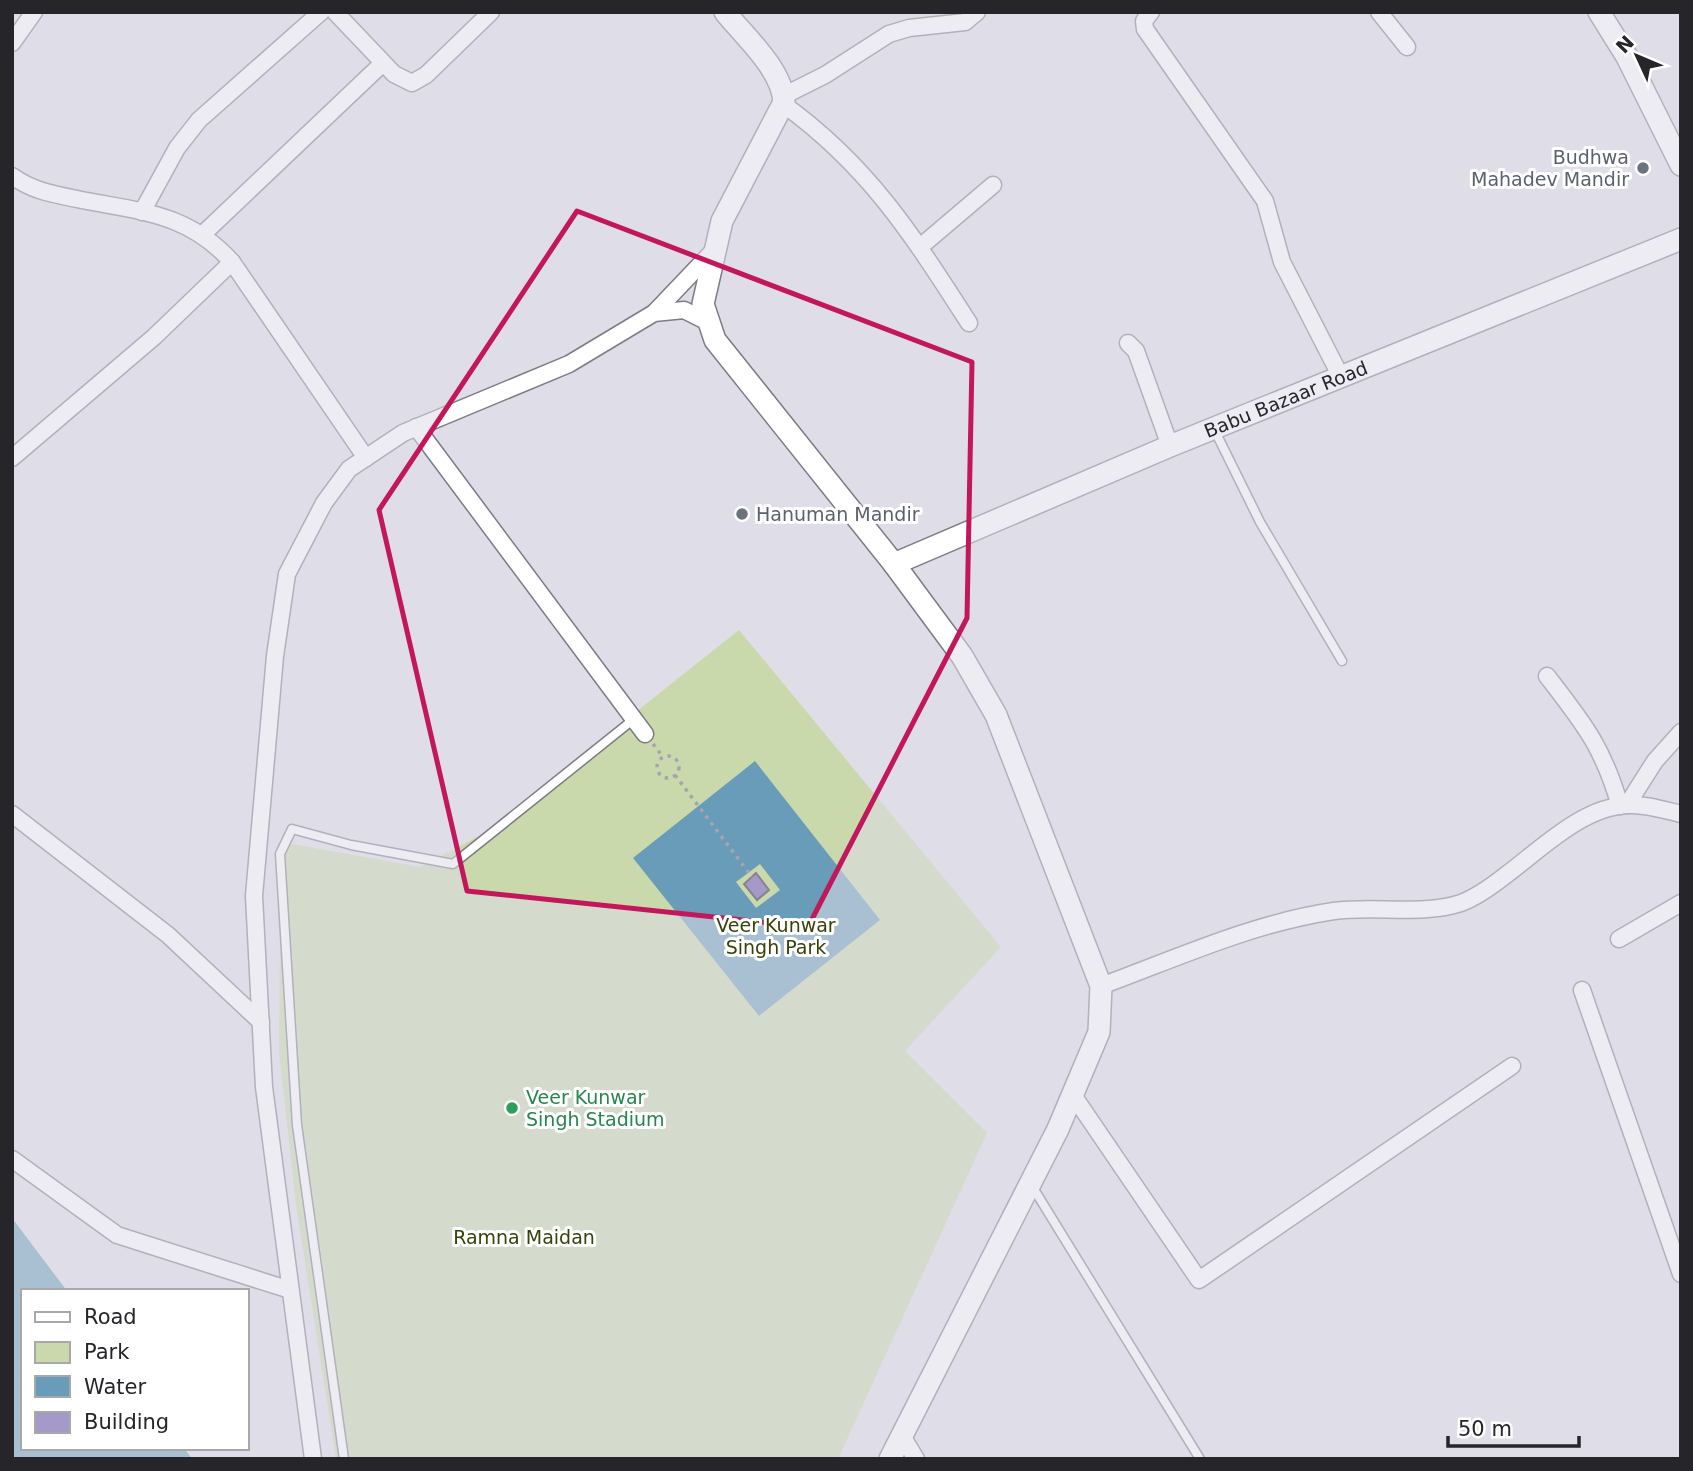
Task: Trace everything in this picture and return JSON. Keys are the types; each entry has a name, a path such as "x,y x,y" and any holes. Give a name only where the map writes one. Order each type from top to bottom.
{"street":[{"path":"12,43 34,12"},
{"path":"142,212 166,165 193,127 321,12"},
{"path":"335,12 383,63 406,82 419,80 491,12"},
{"path":"725,12 774,74 783,100 867,177 920,247 970,323"},
{"path":"890,1459 1073,1095 1099,1032 1101,986 996,715 962,656 894,564 715,340 703,304 722,221 783,100 889,34 909,27 965,22 977,12"},
{"path":"1151,12 1144,22 1147,32 1265,201 1282,262 1340,377"},
{"path":"1379,12 1407,47"},
{"path":"1599,12 1627,57 1681,165"},
{"path":"203,234 383,63"},
{"path":"12,176 49,195 142,212 183,223 203,234 232,262 366,458"},
{"path":"920,247 993,185"},
{"name":"Babu Bazaar Road","path":"894,564 1170,446 1681,239"},
{"path":"313,1459 264,1087 254,896 275,656 287,574 324,503 349,469 416,427 569,364 654,313 716,248"},
{"path":"12,458 154,337 232,262"},
{"path":"654,313 684,310 710,323"},
{"path":"1128,343 1136,351 1170,446"},
{"path":"416,427 645,734"},
{"path":"1547,676 1603,754 1624,805"},
{"path":"1624,805 1681,732"},
{"path":"1101,986 1238,935 1297,918 1336,911 1444,907 1462,903 1485,891 1570,827 1603,810 1624,805 1681,814"},
{"path":"12,814 168,935 261,1022"},
{"path":"1619,939 1681,903"},
{"path":"1581,990 1681,1275"},
{"path":"1073,1095 1199,1280 1511,1066"},
{"path":"12,1159 117,1235 290,1290"},
{"path":"902,1436 916,1459"}],"lane":[{"path":"1214,428 1259,522 1342,661"},
{"path":"344,1459 297,1125 280,854 292,829 351,845 453,864 634,719"},
{"path":"1030,1184 1200,1459"}],"path":[{"path":"670,756 678,762 675,775 665,777 660,773 658,763 663,757 670,756"},
{"path":"675,775 752,877"}],"highlighted area":[{"path":"577,211 972,362 967,618 808,927 467,891 379,510"}],"green space":[{"name":"Ramna Maidan","path":"739,630 1001,947 905,1051 987,1133 838,1459 336,1459 296,1205 279,1052 281,842 420,867 481,835"}],"water":[{"path":"755,761 880,920 759,1016 633,858","holes":["760,864 780,890 756,908 736,882"]},
{"path":"12,1218 65,1289 21,1289 21,1450 185,1450 192,1459 12,1459"}],"building":[{"path":"756,873 769,890 757,900 744,884"}],"place":[{"name":"Budhwa Mahadev Mandir","path":"1643,168"},
{"name":"Hanuman Mandir","path":"742,514"},
{"name":"Veer Kunwar Singh Stadium","path":"512,1108"}],"park label":[{"name":"Veer Kunwar Singh Park","path":"776,936"}]}
